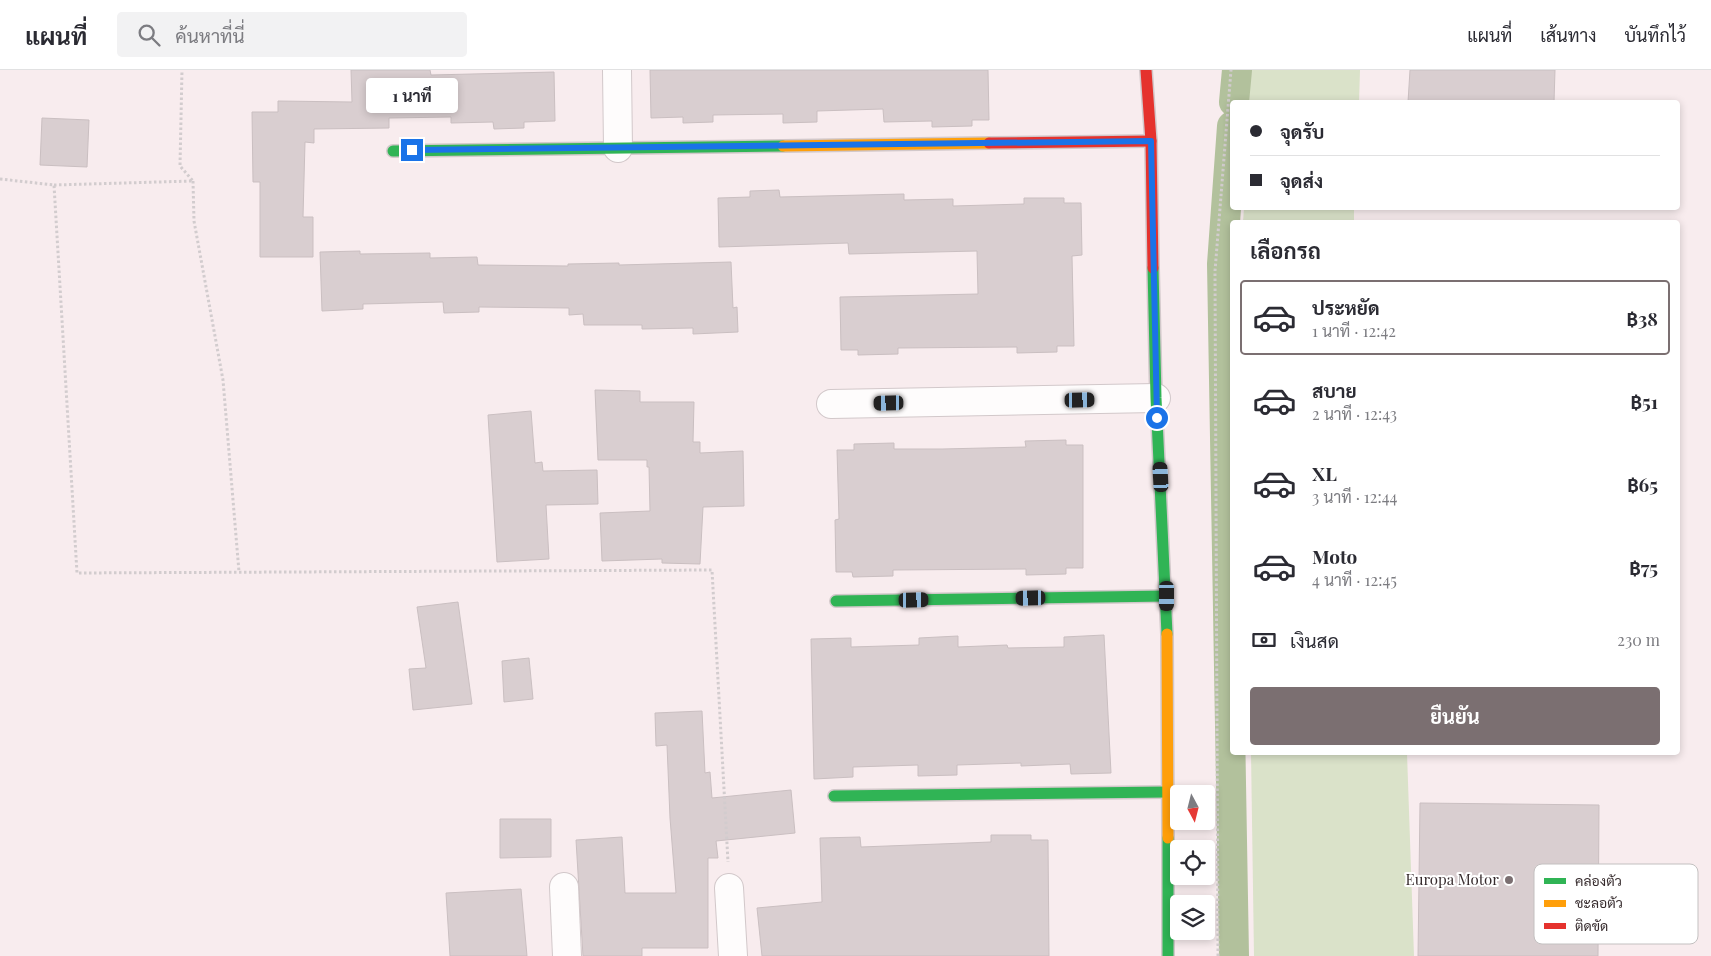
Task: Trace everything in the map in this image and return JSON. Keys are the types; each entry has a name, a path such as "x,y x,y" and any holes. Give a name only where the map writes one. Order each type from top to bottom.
{"street":[{"path":"617,70 618,148"},
{"path":"1146,70 1151,141 1156,398 1167,596 1168,956"},
{"path":"393,151 1151,141"},
{"path":"831,404 1156,398"},
{"path":"836,601 1167,596"},
{"path":"834,796 1167,792"},
{"path":"564,887 567,956"},
{"path":"729,888 733,956"}],"path":[{"path":"182,70 180,166 193,181 194,221 223,380 239,572"},
{"path":"1218,956 1215,271 1231,70"},
{"path":"0,180 54,185 193,181"},
{"path":"54,185 78,574 712,570 729,888"}],"green space":[{"path":"1248,70 1360,70 1359,100 1247,100"},
{"path":"1244,210 1354,210 1354,220 1243,220"},
{"path":"1251,755 1407,755 1414,956 1254,956"}],"building":[{"path":"351,70 430,70 431,75 554,72 555,121 524,122 524,128 494,129 493,122 451,123 451,117 389,118 389,128 314,129 314,143 305,142 303,217 313,217 313,257 260,257 260,182 253,182 252,112 278,112 278,101 352,102"},
{"path":"650,70 988,70 989,120 972,120 972,126 932,127 932,121 884,122 883,109 817,111 817,122 783,123 783,114 713,115 713,122 683,123 683,117 651,118"},
{"path":"1410,70 1555,70 1554,100 1408,100"},
{"path":"42,118 89,120 87,167 40,165"},
{"path":"779,190 780,197 904,194 904,200 953,199 953,206 1024,204 1024,198 1064,198 1064,203 1081,203 1082,255 1072,256 1074,346 1057,346 1057,352 1017,353 1017,347 898,348 898,354 858,355 858,350 841,350 840,297 978,294 977,251 849,254 848,243 719,247 718,198 750,197 750,191"},
{"path":"360,251 360,254 430,253 430,258 477,257 478,265 568,266 568,264 619,263 619,265 731,262 733,308 737,307 738,332 693,334 693,328 642,329 642,325 584,325 583,314 569,315 569,308 479,307 479,312 444,313 443,302 363,304 363,309 322,311 320,252"},
{"path":"595,390 640,391 640,402 694,402 693,442 700,442 700,453 743,451 744,506 703,507 700,564 662,563 662,559 602,561 600,513 650,511 649,467 647,467 647,460 598,460"},
{"path":"531,411 535,463 542,462 543,471 597,470 598,504 546,505 549,559 497,562 488,415"},
{"path":"1066,440 1066,445 1083,445 1083,568 1066,568 1066,574 1026,575 1026,569 893,570 893,576 853,577 852,572 836,572 835,520 839,519 837,450 854,450 854,444 894,443 894,449 942,449 1026,447 1025,441"},
{"path":"458,602 472,704 413,710 409,669 426,668 417,607"},
{"path":"1104,635 1111,773 1071,774 1070,764 1021,766 1021,763 957,765 957,775 918,776 918,765 853,767 853,777 814,779 811,639 851,638 851,647 919,645 919,638 958,636 958,647 1007,645 1008,648 1064,647 1064,637"},
{"path":"529,658 533,699 504,702 502,661"},
{"path":"702,711 705,773 710,772 712,798 791,790 795,833 716,841 718,858 708,858 708,948 642,948 642,956 583,956 576,840 622,837 625,893 676,893 667,745 656,746 655,713"},
{"name":"Europa Motor","path":"1420,803 1599,805 1599,864 1534,864 1534,944 1598,944 1598,956 1418,956"},
{"path":"500,819 551,819 551,857 500,858"},
{"path":"991,835 1031,835 1031,840 1048,840 1049,956 762,956 757,908 822,902 820,838 860,837 861,847 991,842"},
{"path":"521,889 527,956 450,956 446,893"}],"waterway":[{"path":"1234,100 1237,70"},
{"path":"1230,154 1222,264 1230,725"},
{"path":"1231,755 1234,956"}],"traffic: fast":[{"path":"393,151 783,146"},
{"path":"1153,268 1156,398 1167,634"},
{"path":"836,601 1167,596"},
{"path":"834,796 1167,792"},
{"path":"1168,838 1168,956"}],"traffic: slow":[{"path":"783,146 989,143"},
{"path":"1167,634 1168,838"}],"traffic: jam":[{"path":"1146,70 1151,141 1153,268"},
{"path":"989,143 1151,141"}],"place":[{"name":"Europa Motor","path":"1509,880"}],"route":[{"path":"412,150 1151,141 1157,418"}]}
